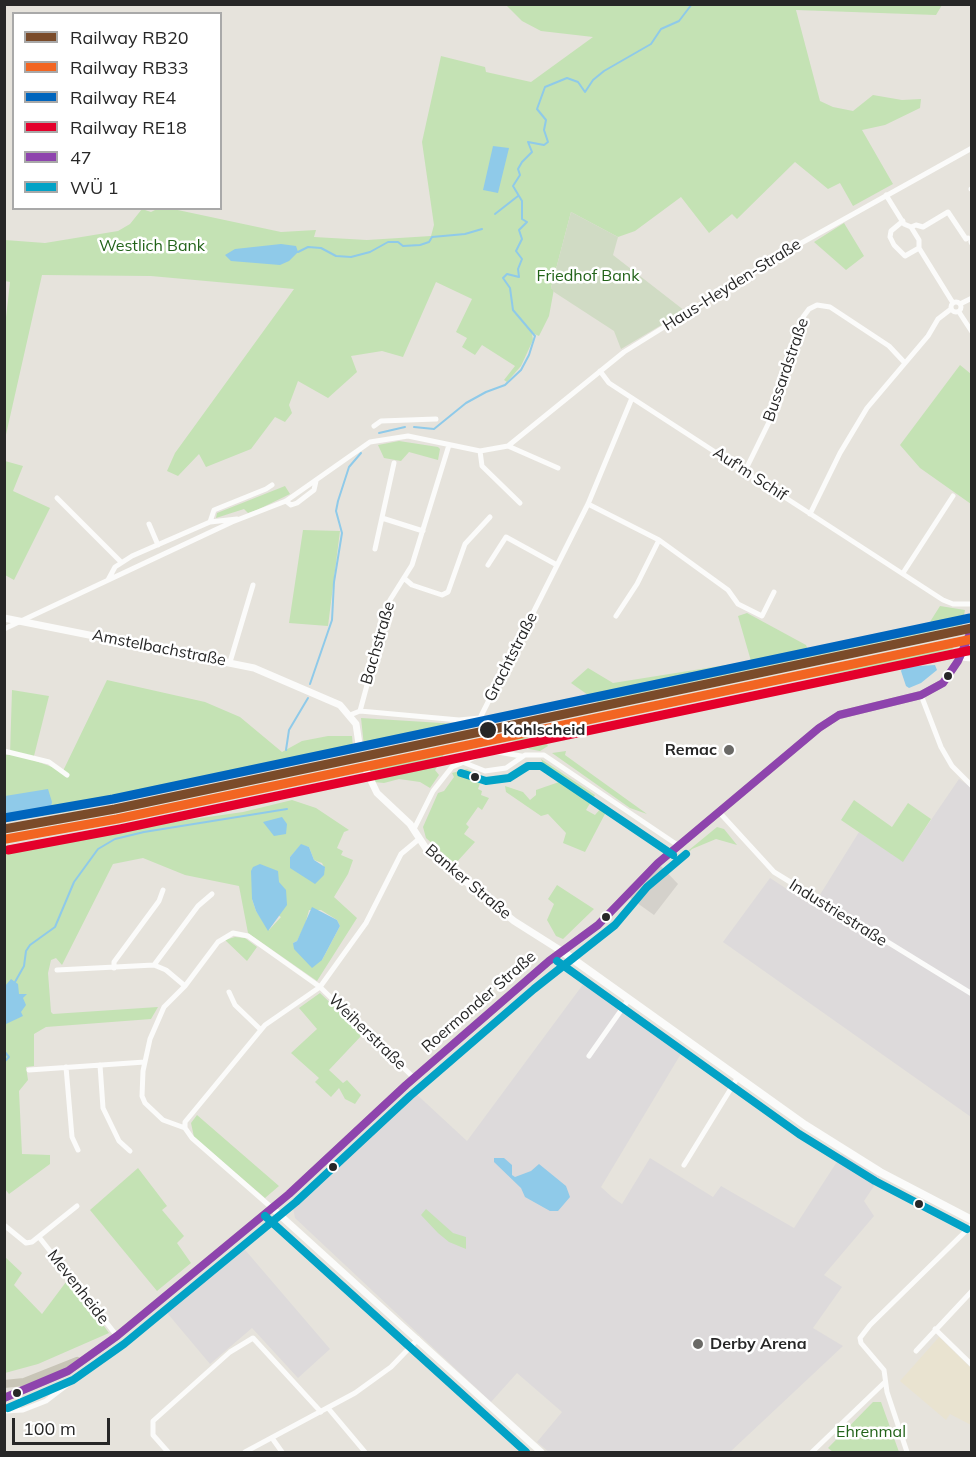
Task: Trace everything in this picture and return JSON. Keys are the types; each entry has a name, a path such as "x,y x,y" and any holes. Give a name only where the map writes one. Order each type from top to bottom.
{"main road":[{"name":"Roermonder Straße","path":"4,1398 68,1371 117,1336 272,1208 414,1078 563,952 608,917 640,880 830,720 854,710 921,695 943,683 961,655 972,628"},
{"path":"563,952 738,1077 858,1159 972,1220"},
{"name":"Roermonder Straße","path":"4,1384 24,1382 91,1354"}],"street":[{"name":"Haus-Heyden-Straße","path":"374,426 381,421 409,428 449,445 480,451 507,446 634,346 778,256 972,148"},
{"path":"886,195 903,221 912,227 919,240 919,248 972,332"},
{"path":"912,227 916,225 923,227 948,212 966,239 970,241"},
{"path":"903,221 891,231 890,237 894,245 905,256 919,248"},
{"path":"810,514 857,423 938,319 972,297"},
{"name":"Bussardstraße","path":"745,471 771,416 803,317 809,309 817,305 830,307 889,346 904,362"},
{"name":"Auf'm Schif","path":"600,371 609,383 943,600 972,604"},
{"name":"Grachtstraße","path":"350,715 360,711 459,720 480,718 588,504 632,398"},
{"name":"Haus-Heyden-Straße","path":"4,629 238,519 286,501 291,505 297,503 314,490 316,481 366,444 436,419"},
{"name":"Bachstraße","path":"360,711 390,600 412,566 449,445"},
{"path":"507,446 558,468"},
{"path":"480,451 482,466 520,503"},
{"path":"375,549 394,463"},
{"name":"Haus-Heyden-Straße","path":"210,522 214,510 272,485"},
{"path":"903,573 953,496"},
{"path":"57,498 122,562"},
{"path":"588,504 659,540 728,590 738,604 762,616 774,592"},
{"name":"Bachstraße","path":"405,579 412,585 442,595 448,592 465,544 490,517"},
{"path":"382,518 423,531"},
{"name":"Haus-Heyden-Straße","path":"108,580 110,573 122,562 158,545 210,522 238,519"},
{"path":"149,524 158,545"},
{"path":"488,565 506,537 557,565"},
{"path":"616,616 637,584 659,540"},
{"path":"230,662 253,585"},
{"path":"37,612 34,619 37,624"},
{"name":"Amstelbachstraße","path":"4,618 254,668 310,690 340,705 350,715"},
{"path":"961,655 972,659"},
{"path":"921,695 941,747 952,766 972,786"},
{"path":"350,715 356,724 359,744"},
{"path":"4,751 49,762 67,775"},
{"path":"414,829 442,777 452,767 485,753 507,752 520,756 534,754 548,757 679,846"},
{"path":"465,763 484,771 506,768 520,756"},
{"name":"Banker Straße","path":"366,770 377,794 414,829 427,850 514,921 563,952"},
{"name":"Industriestraße","path":"720,813 774,872 966,993 972,994"},
{"path":"182,1126 231,1069 260,1029 272,1018 320,987 366,923 401,854 419,839"},
{"path":"114,968 114,962 159,901 163,890"},
{"path":"154,965 198,906 212,894"},
{"name":"Weiherstraße","path":"272,1208 192,1138 182,1126 163,1120 145,1103 142,1089 150,1039 164,1007 185,986 218,942 233,933 248,936 320,987 414,1078"},
{"path":"57,970 154,965 166,970 185,986"},
{"path":"229,992 235,1005 260,1029"},
{"path":"589,1056 629,999"},
{"path":"29,1070 145,1062"},
{"path":"100,1065 103,1108 119,1141 130,1151"},
{"path":"66,1068 72,1137 78,1150"},
{"path":"684,1165 738,1077"},
{"name":"Mevenheide","path":"4,1225 26,1243 39,1237 77,1206"},
{"path":"272,1208 541,1452"},
{"path":"907,1452 885,1382 884,1370 861,1343 862,1334 972,1225"},
{"name":"Mevenheide","path":"39,1237 117,1336"},
{"path":"916,1351 972,1291"},
{"path":"935,1329 972,1365"},
{"path":"168,1452 153,1435 153,1421 230,1352 253,1338 321,1412"},
{"path":"245,1452 321,1412 382,1374 418,1339"},
{"path":"4,1411 23,1410 46,1401 89,1368"},
{"path":"816,1451 885,1382"},
{"path":"328,1408 365,1452"},
{"path":"272,1438 282,1452"}],"shaded area":[{"path":"959,779 972,788 971,1117 723,942 770,878 813,906 859,832 903,861"},
{"path":"658,863 678,884 654,915 626,895"},
{"path":"587,979 685,1047 601,1187 622,1204 650,1158 713,1197 721,1186 794,1228 842,1154 880,1177 864,1201 874,1216 824,1275 842,1287 813,1328 843,1346 730,1452 549,1452 537,1442 562,1412 517,1373 491,1402 295,1218 293,1208 298,1199 413,1091 467,1141"},
{"path":"240,1244 330,1349 298,1378 252,1328 210,1364 163,1308"},
{"path":"939,1337 971,1368 971,1425 950,1414 946,1420 900,1381"}],"green space":[{"name":"Westlich Bank","path":"506,5 942,5 936,15 796,10 820,101 833,107 853,111 873,95 902,100 921,99 920,108 885,125 862,130 893,184 853,206 840,183 828,189 795,162 737,219 732,214 709,233 681,197 635,231 618,237 571,212 551,288 554,289 549,316 539,336 532,333 533,340 521,366 507,382 504,380 515,366 482,345 475,355 462,347 467,338 456,332 472,299 436,282 403,357 382,351 351,356 357,372 328,398 298,381 289,405 292,413 285,422 275,417 251,449 206,467 199,454 178,476 167,471 175,453 294,289 151,276 42,275 5,439 4,335 10,282 5,281 5,240 45,243 118,231 130,224 141,210 151,212 178,210 281,232 316,230 314,237 367,240 431,236 434,225 422,142 441,56 485,67 486,72 531,82 593,37 541,31 522,21"},
{"name":"Friedhof Bank","path":"571,212 618,237 613,255 685,311 621,349 614,331 554,292 551,288"},
{"path":"844,223 864,256 846,270 814,242"},
{"path":"960,365 971,374 971,504 920,468 900,445"},
{"path":"399,441 438,447 440,449 438,460 409,452 401,461 384,458 378,445"},
{"path":"5,461 23,466 13,491 50,508 14,580 5,575"},
{"path":"285,486 290,494 257,510 248,513 244,509 216,518 217,513"},
{"path":"303,530 340,531 328,626 289,623"},
{"path":"940,606 965,610 962,625 598,702 571,683 588,668 613,683 751,661 738,616 747,613 806,645 808,650 928,625"},
{"path":"957,641 947,658 941,655 758,687 586,719 582,723 576,719"},
{"path":"107,680 205,702 240,717 282,752 302,741 328,736 352,736 353,748 78,810 5,822 4,755 10,755 12,690 49,696 33,760 63,771"},
{"path":"361,718 458,724 455,728 364,746"},
{"path":"526,736 528,739 544,738 548,746 540,751 503,739"},
{"path":"444,750 443,758 435,770 439,775 430,788 420,782 399,779 384,783 374,782 367,766"},
{"path":"566,751 565,755 647,814 630,808 552,753"},
{"path":"541,759 595,795 586,810 595,815 601,808 606,812 585,852 563,843 566,833 548,814 541,816 506,792 505,786 523,792 530,800 536,795 536,790 559,782 555,772 547,774"},
{"path":"467,769 482,777 478,789 482,791 481,795 489,798 482,810 478,807 466,824 469,827 464,834 475,842 455,864 426,838 423,827 438,793 444,791 454,777 452,773"},
{"path":"292,800 316,808 349,830 344,832 337,848 343,851 341,855 353,860 348,874 334,897 357,918 317,981 248,933 239,886 185,875 143,858 113,864 62,965 56,958 51,960 48,973 51,1012 53,1014 158,1007 151,1019 46,1027 34,1034 34,1066 26,1067 28,1080 19,1091 22,1154 50,1155 50,1164 9,1194 4,1188 4,846 243,812","holes":["301,845 309,847 314,860 322,863 325,869 290,857","252,899 281,917 269,930 256,911","309,910 321,910 337,920 340,926 322,960 293,943 297,941"]},
{"path":"854,800 892,827 908,803 931,819 903,862 841,820"},
{"path":"717,827 724,829 737,845 716,839 692,849 680,861 678,859"},
{"path":"557,885 594,909 563,939 556,936 547,920 554,904 548,899"},
{"path":"235,937 245,938 257,947 247,961 225,940"},
{"path":"320,993 363,1034 329,1070 343,1083 347,1080 361,1095 355,1104 345,1099 339,1088 331,1097 315,1082 319,1078 291,1053 317,1029 299,1008"},
{"path":"197,1115 279,1186 265,1198 194,1137 191,1123"},
{"path":"138,1168 167,1206 162,1210 184,1236 177,1243 191,1263 157,1291 90,1210"},
{"path":"426,1209 453,1233 466,1237 466,1249 449,1242 438,1233 421,1215"},
{"path":"4,1256 22,1273 14,1285 42,1314 69,1278 109,1333 38,1364 5,1373"},
{"name":"Ehrenmal","path":"873,1402 881,1402 899,1452 833,1452 828,1448"}],"water":[{"path":"493,146 509,148 498,193 483,190"},
{"path":"281,244 296,246 298,252 289,261 280,265 231,261 225,255 235,249"},
{"path":"935,665 937,670 921,683 909,688 906,686 901,671 903,667"},
{"path":"48,789 52,802 51,807 5,816 5,796"},
{"path":"282,817 287,824 286,834 274,836 263,822"},
{"path":"301,844 309,847 314,860 325,867 324,875 315,884 290,868 290,857"},
{"path":"260,864 278,871 279,882 286,890 287,905 268,931 252,899 251,871 253,867"},
{"path":"312,907 337,920 340,926 322,960 312,968 294,949 293,943 297,941"},
{"path":"11,979 18,984 19,994 27,994 23,998 26,1005 21,1012 23,1016 6,1024 5,986"},
{"path":"494,1158 504,1158 512,1165 512,1175 515,1177 531,1171 539,1164 566,1186 570,1197 558,1211 550,1211 525,1197 521,1188 494,1162"}],"waterway":[{"path":"414,427 434,429 466,403 505,385 521,370 529,355 535,336 513,310 510,288 503,278 507,274 519,277 518,269 522,259 516,251 522,239 519,230 527,222 522,219 522,201 513,186 520,175 518,169 532,152 528,142 544,145 548,142 544,130 546,120 537,109 545,87 567,78 578,82 585,92 593,80 604,71 651,44 661,29 679,21 692,4"},
{"path":"495,214 518,196"},
{"path":"298,252 308,247 321,248 336,256 351,257 370,252 388,242 398,242 403,246 420,245 429,242 432,237 465,234 482,229"},
{"path":"379,433 405,427"},
{"path":"310,684 332,620 334,582 342,533 336,511 338,501 349,467 361,453"},
{"path":"286,750 289,730 308,698"},
{"path":"15,982 24,966 26,951 30,945 55,927 74,882 98,849 115,839 144,832 287,809"},
{"path":"4,1051 9,1057 4,1062"}],"tunnel":[{"path":"359,744 366,770"}],"rail line":[{"name":"RE4","path":"4,818 113,799 970,618"},
{"name":"RB20","path":"4,829 115,809 972,628"},
{"name":"RB33","path":"6,839 117,819 972,639"},
{"name":"RE18","path":"8,850 120,829 972,650"}],"transit line":[{"name":"47","path":"4,1398 68,1371 117,1336 289,1194 406,1085 549,961 598,925 658,863 819,728 839,715 921,695 943,683 958,661 972,629"},
{"path":"461,773 486,781 509,778 528,766 541,766 673,855"},
{"path":"8,1408 73,1380 124,1344 296,1202 410,1096 534,989 615,925 647,887 686,854"},
{"path":"557,961 799,1134 875,1181 967,1229"},
{"path":"265,1216 526,1452"}],"place":[{"name":"Kohlscheid","path":"488,730"},
{"name":"Remac","path":"729,750"},
{"name":"Derby Arena","path":"698,1344"}]}
